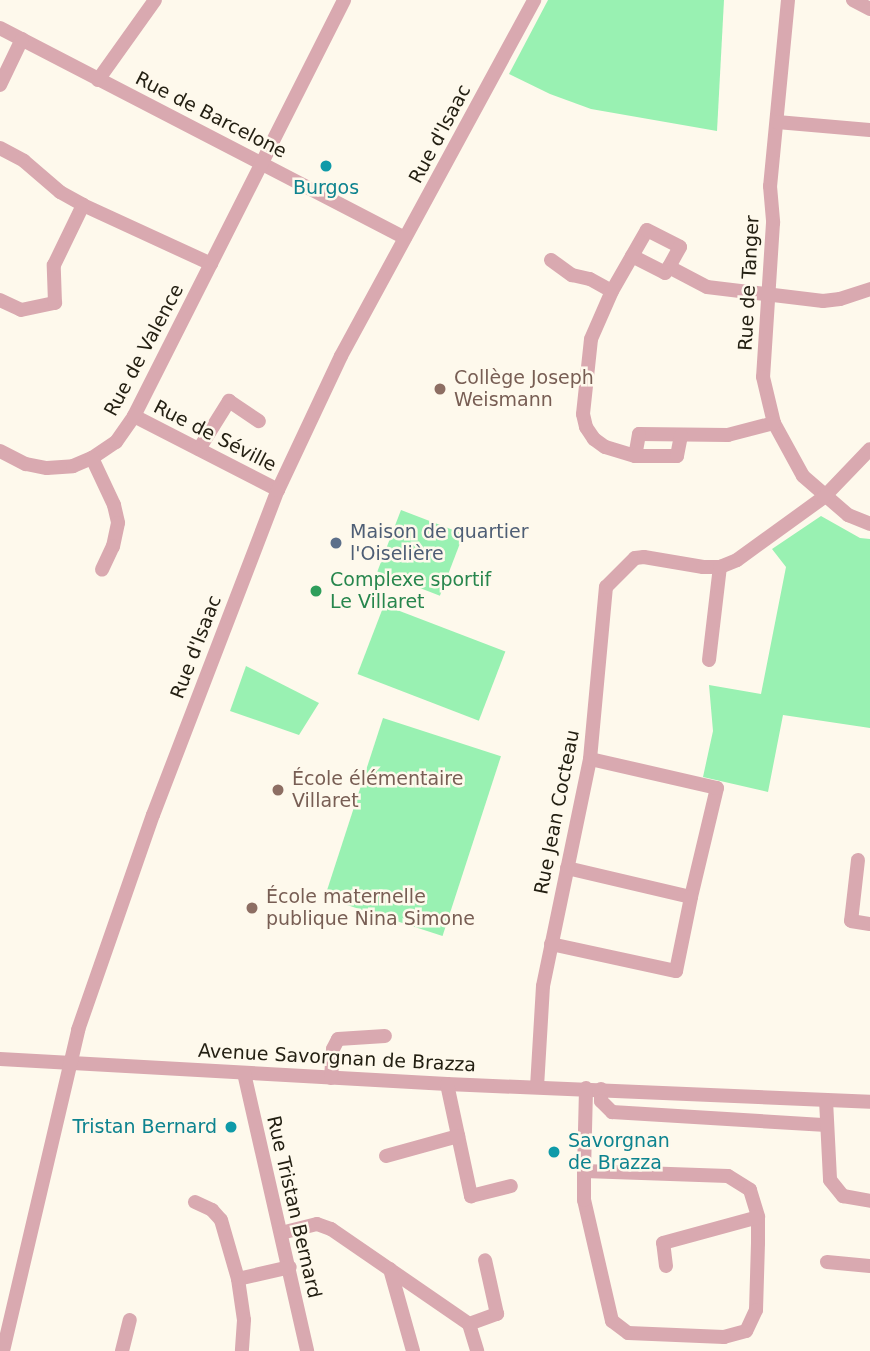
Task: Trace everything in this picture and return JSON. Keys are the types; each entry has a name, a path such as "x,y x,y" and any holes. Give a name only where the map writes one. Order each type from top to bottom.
{"street":[{"path":"98,80 155,0"},
{"name":"Rue de Valence","path":"0,451 26,464 47,468 73,466 92,458 116,442 134,416 344,0"},
{"name":"Rue d'Isaac","path":"3,1351 72,1064 75,1041 108,940 278,490 341,356 534,0"},
{"name":"Rue de Tanger","path":"789,0 770,186 773,223 763,377 774,423 803,476 824,497 848,515 870,524"},
{"path":"853,0 870,9"},
{"name":"Rue de Barcelone","path":"0,28 405,238"},
{"path":"0,85 22,39"},
{"path":"777,122 870,130"},
{"path":"0,148 24,161 60,192 83,205 211,264"},
{"path":"0,300 21,310 55,303 54,265 83,205"},
{"path":"632,256 665,272 680,247 647,230 632,256 612,291 591,339 583,414 586,427 594,439 606,447 635,456 677,456 681,435"},
{"path":"551,260 572,275 590,279 612,291"},
{"path":"669,267 707,287 768,296 823,301 870,289"},
{"path":"199,449 229,401 259,421"},
{"name":"Rue de Séville","path":"134,416 278,490"},
{"path":"635,456 639,434 728,435 774,423"},
{"path":"709,660 720,567 737,560 766,541 824,497 870,449"},
{"path":"92,458 114,505 118,523 102,570"},
{"name":"Rue Jean Cocteau","path":"537,1087 543,986 590,759 607,587 635,558 720,567"},
{"path":"551,944 676,971 717,788 590,759"},
{"path":"858,860 850,921 870,924"},
{"path":"567,868 691,897"},
{"path":"331,1078 333,1049 338,1039 385,1036"},
{"name":"Avenue Savorgnan de Brazza","path":"0,1059 447,1084 870,1102"},
{"name":"Rue Tristan Bernard","path":"244,1073 307,1351"},
{"path":"447,1084 471,1196 511,1186"},
{"path":"593,1089 612,1112 827,1125"},
{"path":"584,1171 728,1176 750,1190 758,1217 756,1310 746,1331 735,1336 710,1336 628,1333 617,1327 608,1311 584,1200 584,1171 593,1089"},
{"path":"723,1095 726,1119"},
{"path":"826,1100 830,1180 835,1190 858,1202 870,1201"},
{"path":"386,1156 458,1136"},
{"path":"195,1202 212,1210 221,1220 238,1279 244,1320 242,1350"},
{"path":"666,1266 663,1243 758,1217"},
{"path":"281,1233 324,1225 469,1324 477,1351"},
{"path":"469,1324 497,1314 485,1259"},
{"path":"827,1262 870,1266"},
{"path":"238,1279 290,1267"},
{"path":"390,1269 413,1351"},
{"path":"122,1351 130,1320"}],"green space":[{"path":"548,0 724,0 717,131 591,109 550,94 509,74"},
{"path":"401,510 464,534 440,596 377,572"},
{"path":"821,516 860,538 870,539 870,728 783,715 768,792 703,777 713,731 709,685 761,694 786,567 772,549"},
{"path":"384,605 505,652 479,721 357,674"},
{"path":"246,666 319,703 299,735 230,711"},
{"path":"383,718 501,756 443,936 325,898"}],"place":[{"name":"Burgos","path":"326,166"},
{"name":"Collège Joseph Weismann","path":"440,389"},
{"name":"Maison de quartier l'Oiselière","path":"336,543"},
{"name":"Complexe sportif Le Villaret","path":"316,591"},
{"name":"École élémentaire Villaret","path":"278,790"},
{"name":"École maternelle publique Nina Simone","path":"252,908"},
{"name":"Tristan Bernard","path":"231,1127"},
{"name":"Savorgnan de Brazza","path":"554,1152"}]}
